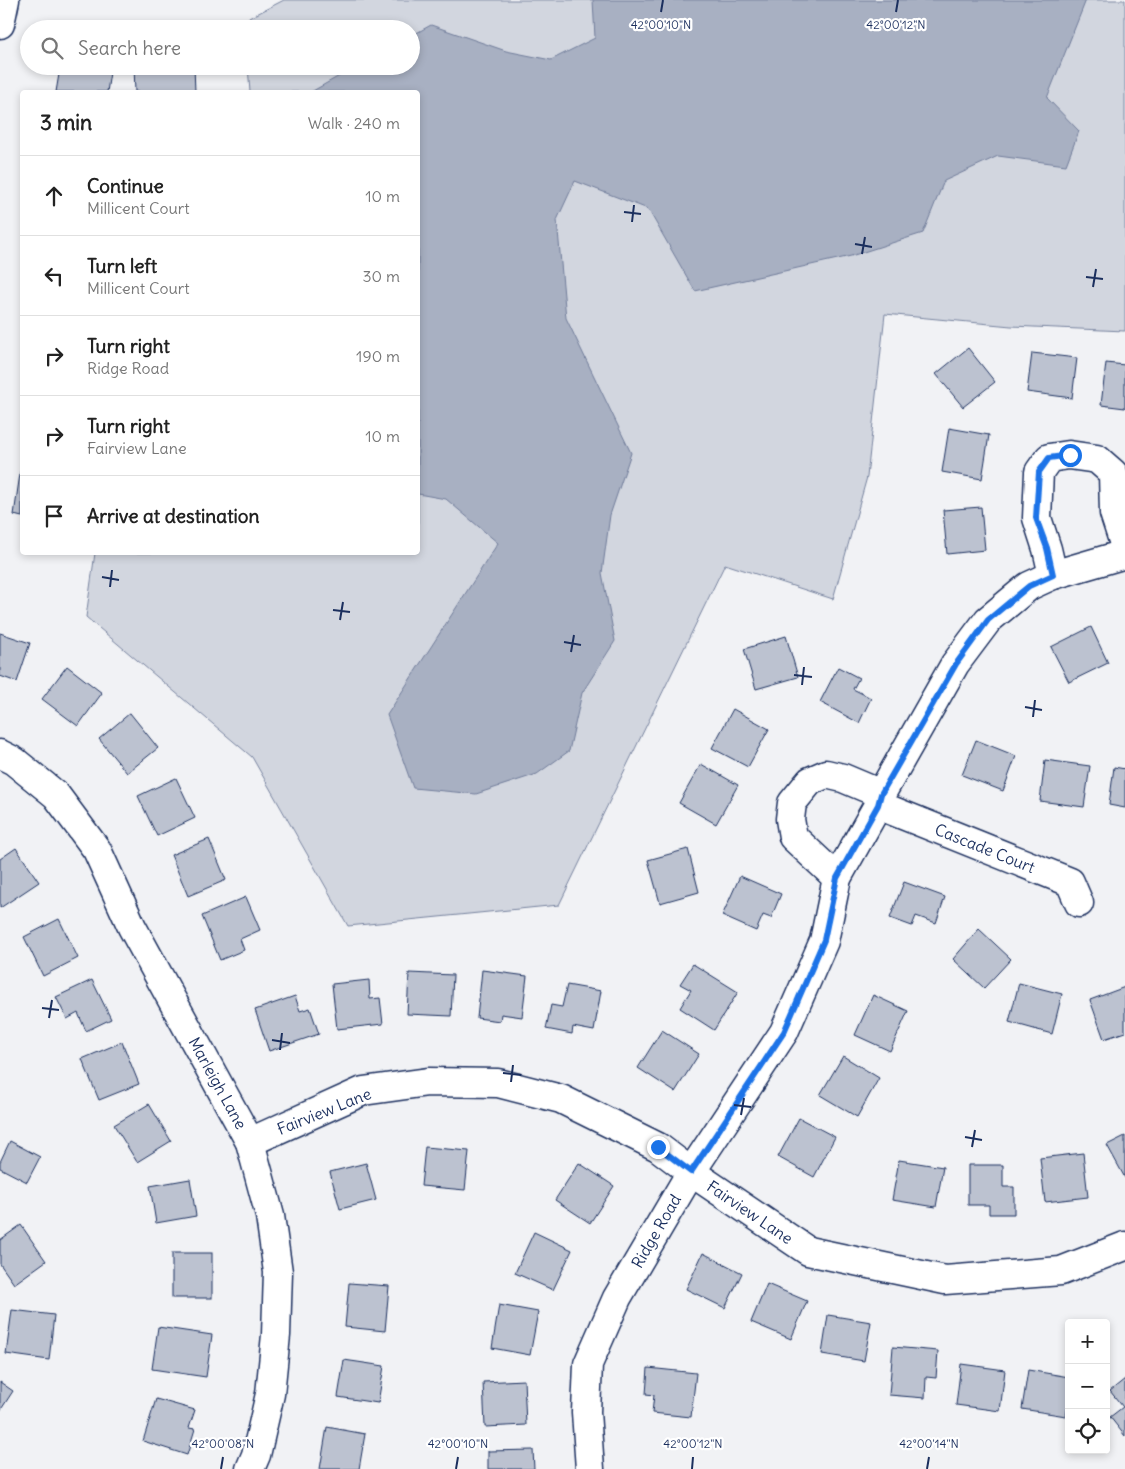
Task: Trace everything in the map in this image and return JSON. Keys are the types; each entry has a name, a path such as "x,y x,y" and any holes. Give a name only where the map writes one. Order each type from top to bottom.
{"street":[{"path":"0,24 5,0"},
{"path":"1053,575 1047,548 1036,518 1039,472 1049,458 1070,455 1097,459 1113,473 1114,513 1125,546"},
{"name":"Ridge Road","path":"590,1469 586,1412 588,1364 617,1298 691,1172 784,1032 824,940 837,878 956,664 988,620 1029,586 1053,575 1125,554"},
{"name":"Marleigh Lane","path":"0,754 14,761 56,795 97,850 132,927 250,1142 270,1216 278,1272 276,1334 270,1394 256,1455 250,1469"},
{"name":"Cascade Court","path":"837,878 793,837 790,819 792,803 810,781 826,774 843,778 880,799 1070,882 1079,903"},
{"name":"Fairview Lane","path":"250,1142 363,1092 428,1082 498,1083 561,1099 658,1147 691,1172 808,1251 945,1280 1061,1271 1125,1246"}],"shaded area":[{"path":"284,0 1125,0 1125,331 1011,326 885,314 867,477 833,599 725,564 559,905 348,926 252,757 86,617 95,555 420,555 420,90 250,90 249,75 420,75 420,20 245,20"}],"water":[{"path":"593,0 1086,0 1047,98 1079,131 1066,165 998,156 944,181 923,233 851,256 695,291 648,209 575,181 557,220 566,318 631,453 610,515 602,573 615,641 582,693 569,751 537,774 476,794 413,788 387,715 498,543 446,499 420,494 420,90 315,90 341,75 420,75 420,31 431,25 506,51 551,60 595,38"}],"building":[{"path":"59,75 110,75 107,90 56,90"},
{"path":"134,75 194,75 195,90 135,90"},
{"path":"968,348 995,382 963,407 936,374"},
{"path":"1032,353 1077,358 1072,398 1027,392"},
{"path":"1106,363 1125,365 1125,408 1101,405"},
{"path":"949,428 989,435 982,479 942,472"},
{"path":"20,474 20,516 14,515"},
{"path":"981,507 985,550 947,554 943,510"},
{"path":"1091,627 1108,663 1069,682 1051,647"},
{"path":"0,633 30,643 17,682 0,676"},
{"path":"786,636 798,677 756,689 744,649"},
{"path":"67,666 102,693 78,726 42,699"},
{"path":"838,667 859,678 853,689 871,698 859,723 820,702"},
{"path":"733,709 769,729 748,767 712,748"},
{"path":"130,713 158,748 127,773 99,739"},
{"path":"976,740 1016,756 1003,791 962,775"},
{"path":"1045,760 1090,766 1084,807 1040,801"},
{"path":"701,764 738,785 716,824 679,803"},
{"path":"1114,767 1125,769 1125,808 1109,805"},
{"path":"176,778 195,818 157,836 138,796"},
{"path":"209,839 226,880 188,896 171,855"},
{"path":"16,848 39,882 0,908 0,859"},
{"path":"688,849 699,892 660,903 648,860"},
{"path":"740,876 781,894 771,918 763,915 756,931 722,916"},
{"path":"904,882 945,897 936,923 916,916 912,926 890,918"},
{"path":"246,897 260,930 240,939 244,950 220,960 202,916"},
{"path":"59,919 78,958 43,976 24,937"},
{"path":"979,929 1011,959 984,988 953,959"},
{"path":"693,964 738,992 714,1030 680,1008 691,990 680,984"},
{"path":"482,970 527,976 522,1017 501,1014 500,1021 477,1018"},
{"path":"409,973 453,975 451,1016 407,1014"},
{"path":"92,980 111,1019 86,1031 78,1013 67,1019 56,997"},
{"path":"369,980 370,999 380,998 383,1024 337,1029 332,984"},
{"path":"1019,983 1062,994 1052,1034 1009,1022"},
{"path":"567,985 601,991 594,1031 573,1027 572,1034 546,1029 551,1005 562,1007"},
{"path":"1125,987 1125,1032 1104,1039 1090,1000"},
{"path":"873,995 908,1011 890,1051 855,1035"},
{"path":"295,996 300,1011 310,1008 319,1034 269,1051 255,1010"},
{"path":"662,1030 699,1054 675,1092 638,1068"},
{"path":"122,1042 139,1084 99,1100 82,1059"},
{"path":"843,1056 879,1078 857,1117 820,1095"},
{"path":"149,1104 171,1141 137,1162 114,1125"},
{"path":"799,1118 835,1137 814,1177 778,1157"},
{"path":"1125,1136 1125,1178 1107,1145"},
{"path":"10,1141 40,1157 27,1182 0,1168 0,1162"},
{"path":"425,1147 469,1151 465,1190 421,1186"},
{"path":"1083,1153 1088,1197 1045,1202 1040,1158"},
{"path":"899,1160 943,1167 936,1207 892,1200"},
{"path":"366,1163 376,1200 340,1209 330,1172"},
{"path":"579,1163 614,1186 590,1223 555,1200"},
{"path":"968,1165 1003,1165 1003,1187 1014,1187 1014,1214 989,1214 989,1205 968,1205"},
{"path":"190,1179 196,1216 156,1223 150,1186"},
{"path":"21,1225 46,1261 14,1284 0,1264 0,1240"},
{"path":"534,1232 572,1250 553,1290 515,1273"},
{"path":"172,1253 212,1253 212,1298 172,1298"},
{"path":"703,1253 742,1273 725,1308 686,1289"},
{"path":"349,1283 389,1286 385,1331 345,1327"},
{"path":"767,1284 807,1301 791,1339 751,1322"},
{"path":"499,1305 538,1312 530,1355 492,1348"},
{"path":"12,1310 54,1315 49,1360 6,1354"},
{"path":"828,1315 871,1322 864,1361 822,1354"},
{"path":"158,1327 212,1335 206,1377 152,1369"},
{"path":"893,1347 938,1351 936,1378 926,1377 925,1398 889,1395"},
{"path":"344,1360 384,1366 378,1403 338,1397"},
{"path":"961,1364 1005,1370 1000,1411 956,1405"},
{"path":"648,1368 696,1373 691,1417 652,1413 654,1395 646,1394"},
{"path":"1028,1370 1065,1376 1065,1416 1022,1409"},
{"path":"1125,1379 1125,1436 1110,1417 1123,1407 1110,1391"},
{"path":"524,1380 526,1425 485,1427 483,1382"},
{"path":"0,1382 13,1391 0,1411"},
{"path":"156,1399 195,1410 189,1428 195,1429 187,1455 143,1441"},
{"path":"327,1427 365,1434 359,1469 320,1469"},
{"path":"533,1450 534,1469 488,1469 488,1451"}],"route":[{"path":"658,1147 691,1172 784,1032 824,940 837,878 878,805 881,794 956,664 988,620 1029,586 1053,575 1047,548 1036,518 1039,472 1049,458 1070,455"}]}
